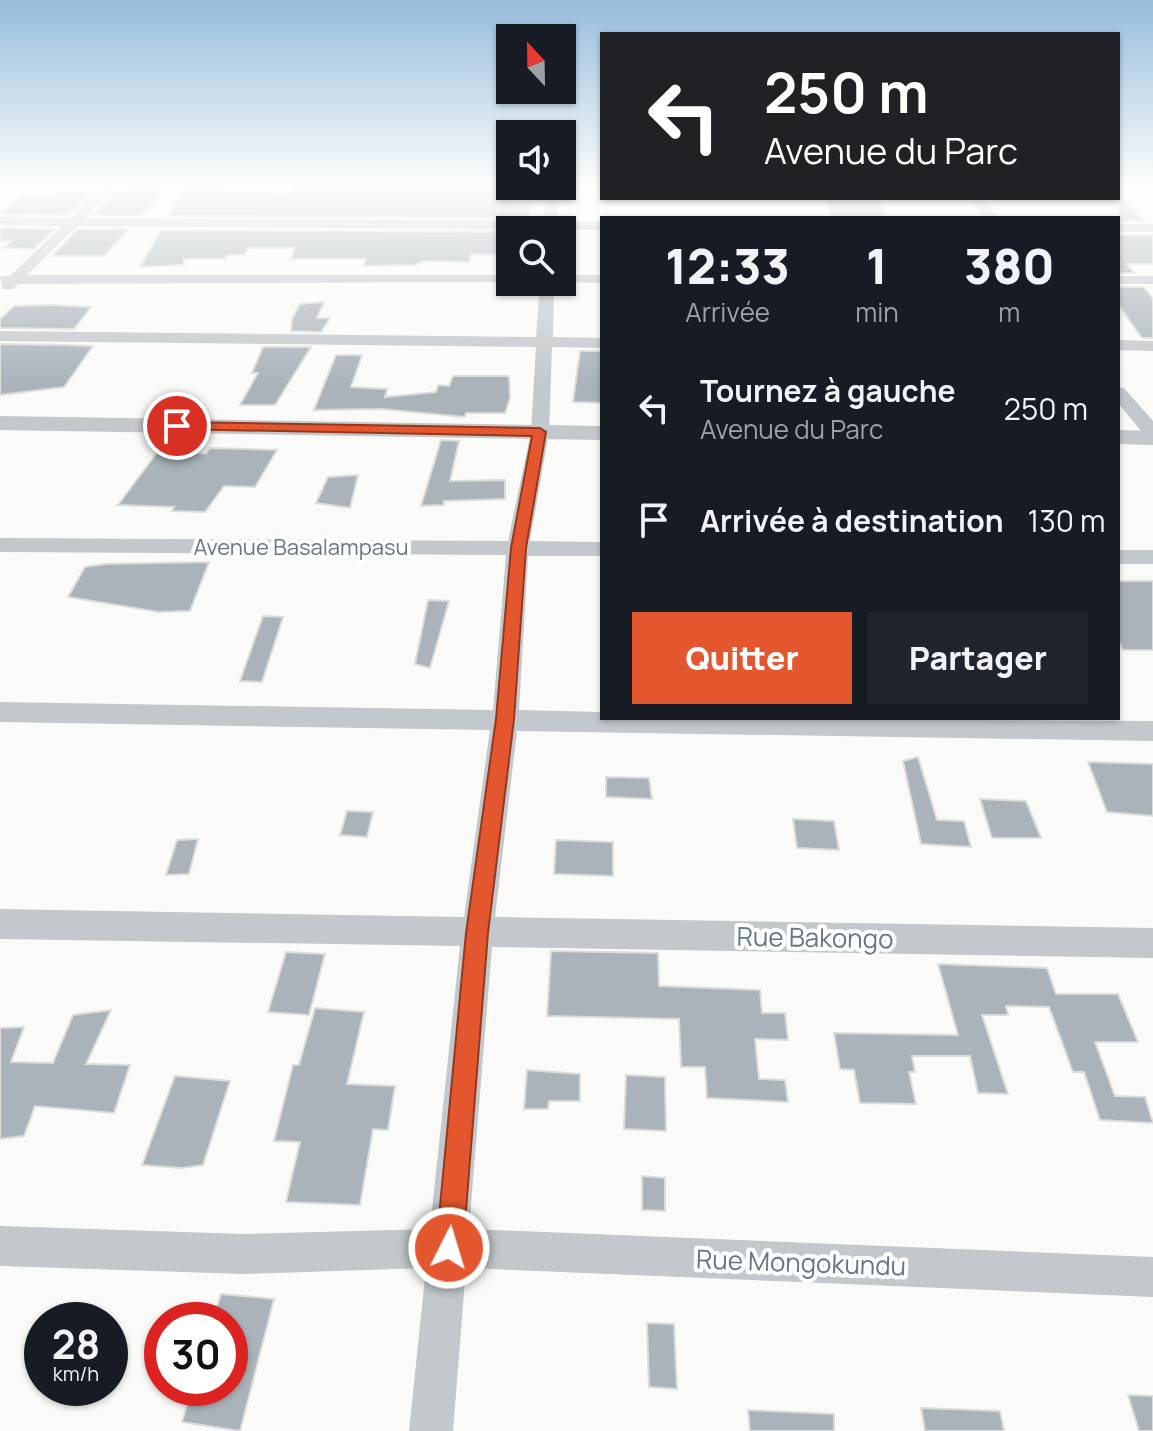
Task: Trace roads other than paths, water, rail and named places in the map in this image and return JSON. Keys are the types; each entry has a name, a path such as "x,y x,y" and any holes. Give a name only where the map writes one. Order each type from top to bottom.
{"street":[{"path":"0,294 7,280 41,250"},
{"path":"7,280 496,279"},
{"path":"576,279 600,279"},
{"path":"1120,280 1153,280"},
{"path":"431,1431 477,933 505,719 518,548 540,432 546,296"},
{"path":"0,336 600,343"},
{"path":"1120,345 1153,346"},
{"path":"1120,395 1153,436"},
{"path":"0,423 600,433"},
{"path":"1120,437 1153,436"},
{"name":"Avenue Basalampasu","path":"0,545 600,549"},
{"path":"1120,557 1153,557"},
{"path":"0,712 1153,731"},
{"name":"Rue Bakongo","path":"0,924 1153,943"},
{"name":"Rue Mongokundu","path":"0,1246 244,1254 449,1248 1153,1277"}]}
